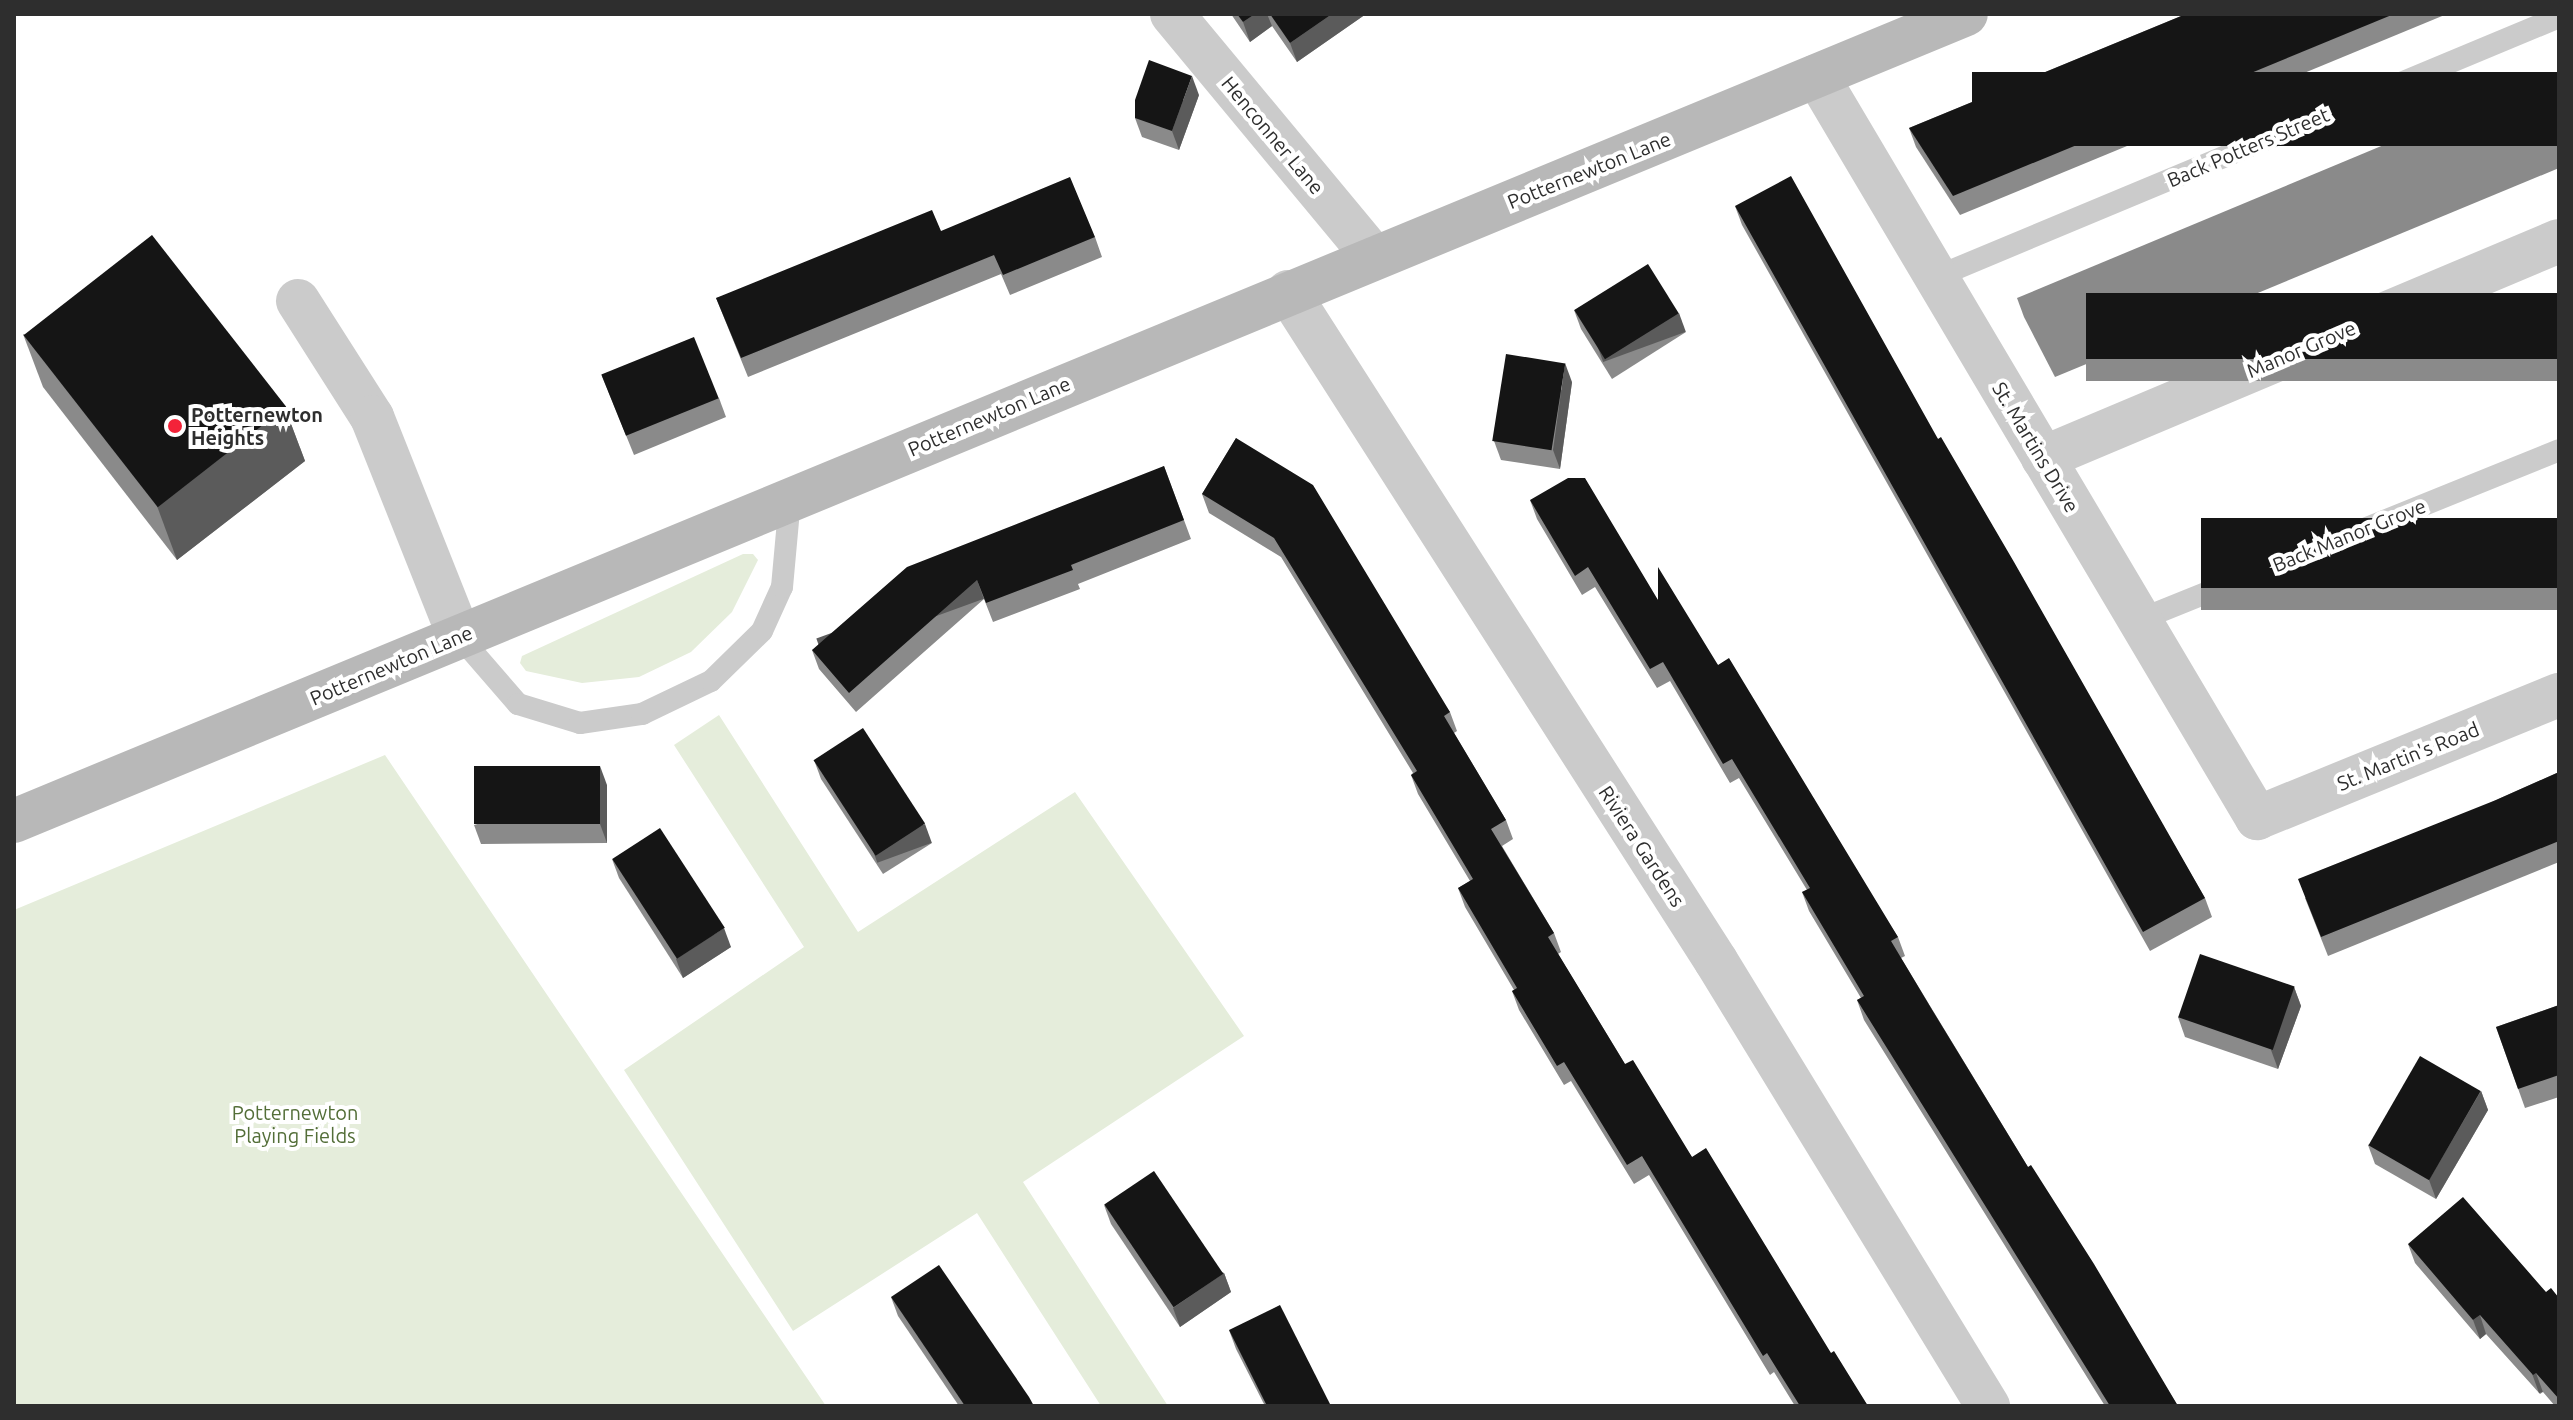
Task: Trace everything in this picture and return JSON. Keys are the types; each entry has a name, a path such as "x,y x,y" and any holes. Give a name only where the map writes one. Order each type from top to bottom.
{"main road":[{"name":"Potternewton Lane","path":"14,821 1966,14"}],"street":[{"name":"Henconner Lane","path":"1172,14 1374,257"},
{"name":"St. Martins Drive","path":"1817,76 2257,818"},
{"name":"Manor Grove","path":"2043,458 2559,241"},
{"name":"Riviera Gardens","path":"1288,292 1707,948 1988,1406"},
{"path":"298,301 372,417 459,636"},
{"name":"St. Martin's Road","path":"2257,818 2559,695"}],"lane":[{"name":"Back Potters Street","path":"1936,277 2559,17"},
{"name":"Back Manor Grove","path":"2139,620 2559,450"},
{"path":"459,636 518,704 580,723 642,714 711,681 762,631 782,587 790,499"}],"green space":[{"path":"743,554 753,554 758,560 732,612 691,652 639,677 582,683 526,671 520,663 522,656"},
{"path":"719,715 858,932 1075,792 1244,1036 1023,1182 1168,1406 1101,1406 977,1213 793,1331 624,1070 804,947 674,745"},
{"name":"Potternewton Playing Fields","path":"385,755 826,1406 14,1406 14,910"}],"building":[{"path":"1237,14 1255,14 1243,22"},
{"path":"1270,14 1332,14 1290,43"},
{"path":"2186,14 2394,14 1953,196 1909,128"},
{"path":"1149,60 1192,76 1172,131 1135,118 1135,100"},
{"path":"1972,72 2559,72 2559,146 1972,146"},
{"path":"1791,176 1938,439 1941,437 2014,562 2205,898 2143,932 1735,206"},
{"path":"1070,177 1095,237 1003,275 994,255 741,358 716,298 932,210 941,231"},
{"name":"Potternewton Heights","path":"152,235 286,407 158,507 24,335"},
{"path":"1648,264 1679,313 1605,359 1574,310"},
{"path":"2086,293 2559,293 2559,359 2086,359"},
{"path":"694,337 719,398 626,436 601,374"},
{"path":"1506,354 1565,363 1551,450 1492,441"},
{"path":"1236,438 1313,485 1450,712 1444,716 1506,820 1491,829 1554,933 1548,937 1625,1064 1633,1060 1692,1157 1706,1148 1831,1353 1834,1351 1868,1406 1800,1406 1767,1353 1763,1356 1642,1156 1627,1165 1564,1062 1557,1066 1512,991 1517,988 1458,888 1473,879 1411,775 1417,771 1274,538 1202,494"},
{"path":"1164,466 1184,520 1071,565 1073,570 986,603 977,580 849,693 812,650 907,567"},
{"path":"1568,478 1585,478 1658,600 1658,567 1718,665 1729,658 1898,937 1891,941 1931,1008 2028,1167 2031,1165 2094,1264 2178,1406 2110,1406 1857,1000 1864,996 1802,892 1810,888 1732,759 1723,764 1663,662 1650,669 1588,567 1575,576 1530,500"},
{"path":"2201,518 2559,518 2559,588 2201,588"},
{"path":"863,728 925,824 876,856 814,760"},
{"path":"474,766 600,766 600,824 474,824"},
{"path":"2559,772 2559,841 2321,937 2298,879"},
{"path":"660,828 725,928 677,959 612,859"},
{"path":"2200,954 2295,987 2273,1050 2178,1017"},
{"path":"2559,1005 2559,1075 2518,1089 2496,1027"},
{"path":"2420,1056 2481,1091 2429,1180 2368,1145"},
{"path":"1154,1171 1223,1274 1174,1307 1104,1205"},
{"path":"2463,1197 2546,1292 2551,1288 2559,1298 2559,1399 2536,1373 2533,1375 2480,1315 2473,1320 2408,1244"},
{"path":"939,1265 1034,1406 965,1406 891,1297"},
{"path":"1280,1305 1331,1406 1267,1406 1229,1330"}],"place":[{"name":"Potternewton Heights","path":"175,426"}]}
